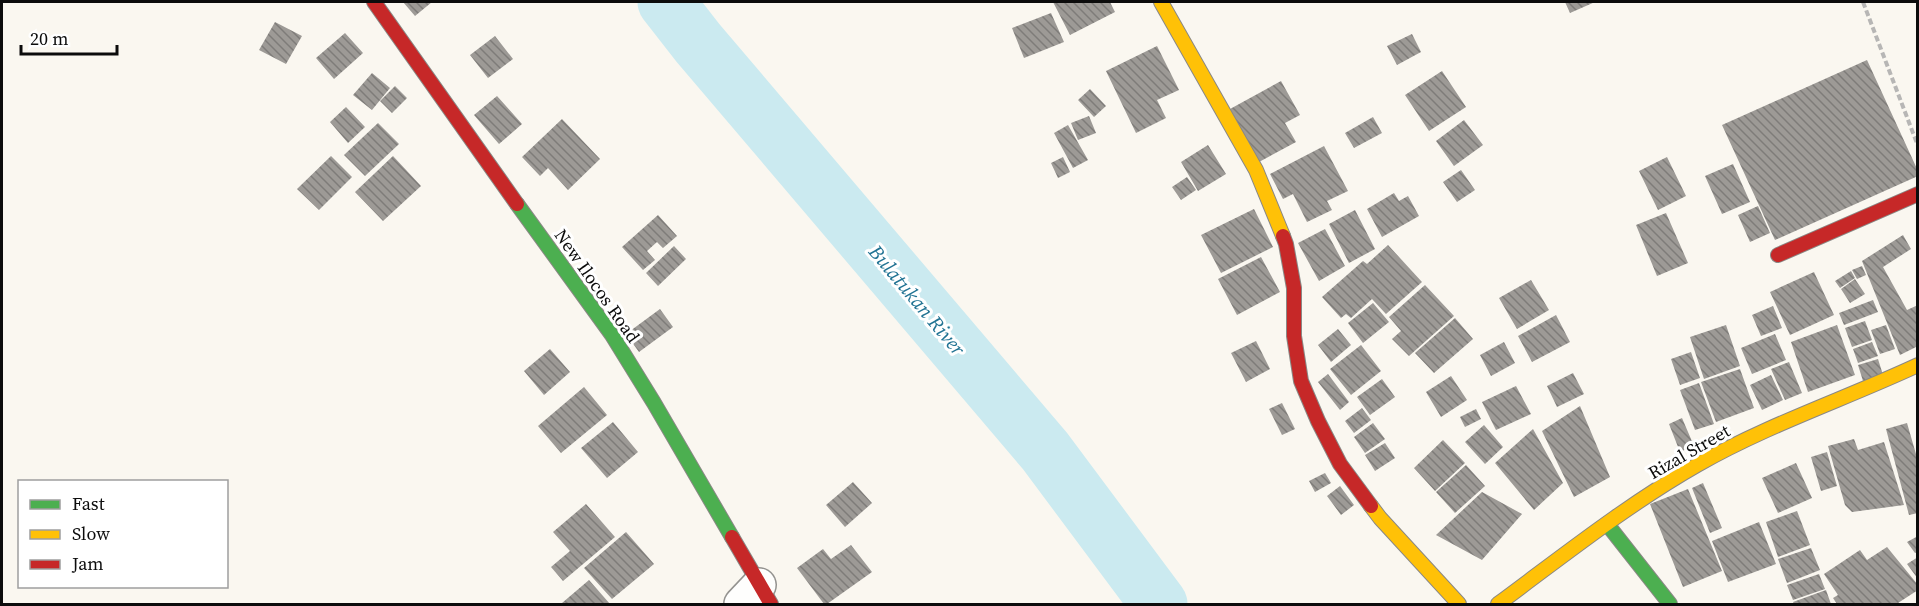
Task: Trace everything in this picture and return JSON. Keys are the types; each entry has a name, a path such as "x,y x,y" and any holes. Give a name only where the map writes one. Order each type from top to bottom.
{"street":[{"name":"New Ilocos Road","path":"374,2 612,335 654,404 757,598"},
{"path":"1161,2 1256,170 1286,244 1294,288 1294,336 1301,381 1318,421 1340,464 1380,518 1459,604"},
{"path":"1778,255 1917,194"},
{"name":"Rizal Street","path":"1498,604 1607,524 1666,484 1727,448 1917,365"},
{"path":"1607,524 1670,604"}],"path":[{"path":"1863,2 1917,146"}],"building":[{"path":"403,2 432,2 415,16"},
{"path":"1053,2 1110,2 1115,12 1070,35"},
{"path":"1565,2 1595,2 1570,13"},
{"path":"1051,13 1064,42 1024,58 1012,28"},
{"path":"275,22 302,36 286,64 259,50"},
{"path":"345,33 363,53 334,79 316,58"},
{"path":"1412,34 1421,52 1397,65 1387,46"},
{"path":"495,36 513,59 488,78 470,55"},
{"path":"1157,46 1179,90 1157,100 1166,118 1136,133 1106,71"},
{"path":"1867,60 1918,171 1918,176 1775,240 1722,125"},
{"path":"1442,71 1466,107 1429,131 1405,95"},
{"path":"372,73 390,88 372,110 353,95"},
{"path":"1281,81 1300,115 1285,123 1296,142 1259,162 1230,109"},
{"path":"395,86 407,98 392,113 380,101"},
{"path":"1090,89 1106,106 1094,117 1078,100"},
{"path":"497,96 522,124 499,144 474,115"},
{"path":"346,107 365,127 348,143 330,122"},
{"path":"1089,116 1096,133 1078,140 1071,123"},
{"path":"1373,117 1382,133 1354,148 1345,133"},
{"path":"562,119 600,159 568,190 548,168 540,176 522,157"},
{"path":"1464,120 1483,145 1454,166 1436,141"},
{"path":"378,123 399,144 365,176 344,155"},
{"path":"1068,125 1088,160 1073,168 1054,133"},
{"path":"1208,145 1226,174 1198,191 1181,162"},
{"path":"1324,146 1348,191 1327,201 1332,210 1307,222 1293,194 1283,199 1270,174"},
{"path":"331,156 352,177 319,210 297,189"},
{"path":"393,156 421,186 383,221 355,192"},
{"path":"1063,157 1070,172 1058,178 1051,163"},
{"path":"1667,157 1686,196 1658,210 1639,171"},
{"path":"1733,164 1750,202 1722,214 1705,176"},
{"path":"1461,170 1475,190 1457,202 1443,182"},
{"path":"1187,177 1196,190 1181,200 1172,187"},
{"path":"1394,193 1399,201 1408,196 1419,216 1382,237 1367,209"},
{"path":"1758,206 1770,233 1750,242 1738,215"},
{"path":"1254,209 1273,247 1221,273 1201,235"},
{"path":"1355,210 1375,249 1349,263 1329,224"},
{"path":"1666,213 1688,263 1657,276 1636,225"},
{"path":"658,215 677,236 663,248 657,242 647,251 655,260 643,270 622,247"},
{"path":"1325,229 1345,266 1319,281 1298,243"},
{"path":"1903,235 1911,249 1883,267 1907,310 1918,305 1918,346 1900,355 1862,261"},
{"path":"1388,245 1422,282 1386,314 1372,299 1351,318 1346,314 1341,318 1322,297 1363,261 1367,264"},
{"path":"674,246 686,259 658,286 646,273"},
{"path":"1261,257 1280,292 1237,315 1218,279"},
{"path":"1862,266 1866,275 1857,279 1852,270"},
{"path":"1851,271 1855,278 1840,288 1835,281"},
{"path":"1814,272 1834,315 1790,335 1770,292"},
{"path":"1855,279 1865,294 1850,303 1841,289"},
{"path":"1531,280 1549,310 1517,329 1499,298"},
{"path":"1425,285 1454,316 1409,356 1392,339 1401,331 1389,317"},
{"path":"1873,300 1878,312 1844,325 1839,313"},
{"path":"1373,303 1389,322 1363,343 1348,323"},
{"path":"1773,306 1782,328 1761,336 1752,315"},
{"path":"660,309 673,327 639,352 626,334"},
{"path":"1556,315 1570,342 1532,362 1518,336"},
{"path":"1455,318 1473,339 1434,373 1415,353"},
{"path":"1865,321 1872,340 1852,347 1845,328"},
{"path":"1726,325 1740,366 1704,379 1690,337"},
{"path":"1837,325 1855,375 1808,392 1791,342"},
{"path":"1886,325 1895,349 1880,354 1871,330"},
{"path":"1338,329 1351,345 1331,362 1318,345"},
{"path":"1775,334 1786,360 1752,374 1741,348"},
{"path":"1256,341 1270,369 1246,382 1231,353"},
{"path":"1504,342 1515,363 1491,376 1480,355"},
{"path":"1872,342 1878,356 1858,363 1853,349"},
{"path":"1361,345 1381,371 1351,395 1330,369"},
{"path":"550,349 570,372 544,395 524,371"},
{"path":"1691,352 1700,378 1680,385 1671,359"},
{"path":"1878,359 1883,375 1863,381 1858,365"},
{"path":"1789,362 1802,393 1785,400 1771,369"},
{"path":"1740,369 1754,408 1716,422 1701,382"},
{"path":"1573,373 1584,394 1557,407 1547,386"},
{"path":"1328,374 1349,402 1340,410 1318,382"},
{"path":"1771,375 1783,400 1762,410 1750,385"},
{"path":"1451,376 1467,400 1441,417 1426,392"},
{"path":"1382,379 1395,397 1370,415 1357,397"},
{"path":"1699,383 1714,424 1695,430 1680,390"},
{"path":"1516,386 1531,414 1496,430 1482,402"},
{"path":"584,387 607,415 561,453 538,426"},
{"path":"1282,403 1295,429 1282,435 1269,409"},
{"path":"1580,406 1610,477 1574,497 1542,431"},
{"path":"1362,408 1371,420 1354,433 1345,421"},
{"path":"1476,409 1481,419 1465,427 1460,417"},
{"path":"1682,418 1694,446 1680,452 1669,424"},
{"path":"613,422 638,452 607,478 581,448"},
{"path":"1373,423 1385,439 1365,453 1354,437"},
{"path":"1907,423 1918,461 1918,513 1909,515 1886,429"},
{"path":"1484,425 1503,447 1485,464 1465,442"},
{"path":"1533,429 1563,483 1534,510 1495,463"},
{"path":"1854,439 1858,450 1884,442 1904,505 1852,512 1845,505 1828,446"},
{"path":"1443,440 1465,463 1435,491 1414,468"},
{"path":"1385,443 1395,458 1375,471 1365,455"},
{"path":"1827,452 1837,486 1821,491 1811,457"},
{"path":"1796,463 1812,498 1778,513 1762,478"},
{"path":"1466,465 1485,486 1455,513 1436,492"},
{"path":"1325,473 1331,483 1315,492 1309,481"},
{"path":"853,482 872,503 845,527 826,505"},
{"path":"1703,483 1722,528 1710,533 1692,488"},
{"path":"1340,486 1354,505 1341,515 1327,496"},
{"path":"1688,489 1722,571 1683,587 1650,504"},
{"path":"1482,492 1522,514 1482,560 1436,535"},
{"path":"586,504 615,537 563,581 551,567 570,551 553,532"},
{"path":"1797,511 1810,545 1778,557 1766,522"},
{"path":"1759,522 1776,564 1728,582 1712,541"},
{"path":"626,532 654,564 612,599 584,568"},
{"path":"1918,536 1918,552 1915,553 1907,542"},
{"path":"851,545 872,572 824,604 797,568 823,549 831,559"},
{"path":"1887,547 1918,585 1918,590 1899,604 1837,604 1833,598 1838,595 1824,574 1860,550 1867,560"},
{"path":"1811,548 1820,570 1787,583 1778,559"},
{"path":"1918,557 1918,579 1907,564"},
{"path":"1819,574 1825,589 1793,600 1787,585"},
{"path":"589,580 610,604 562,603"},
{"path":"1826,590 1831,604 1794,604 1793,602"}],"waterway":[{"name":"Bulatukan River","path":"666,2 698,43 1045,451 1159,604"}],"traffic: fast":[{"path":"517,204 612,335 732,537"},
{"path":"1607,524 1670,604"}],"traffic: slow":[{"path":"1161,2 1256,170 1283,236"},
{"path":"1498,604 1620,514 1697,465 1751,437 1918,365"},
{"path":"1371,506 1459,604"}],"traffic: jam":[{"path":"374,2 517,204"},
{"path":"1778,255 1918,194"},
{"path":"1283,236 1294,288 1294,336 1301,381 1340,464 1371,506"},
{"path":"732,537 771,604"}]}
